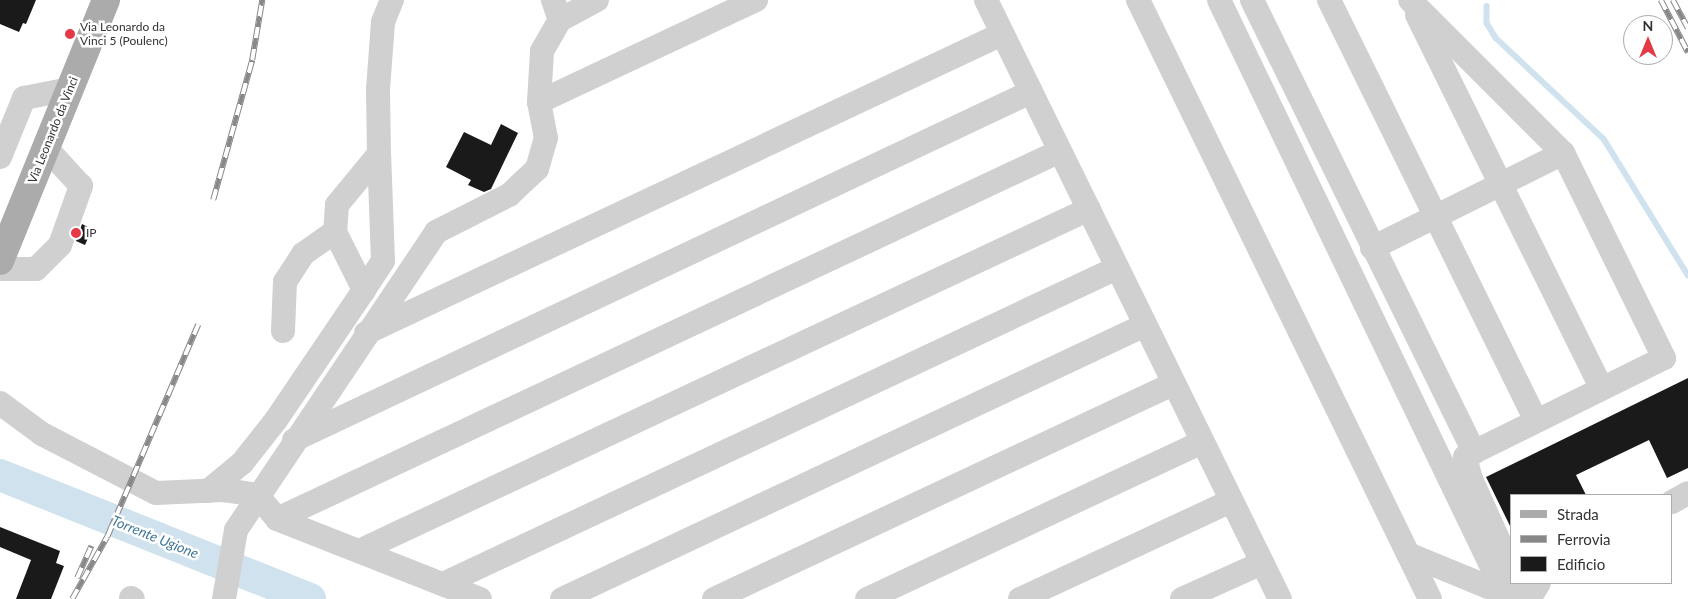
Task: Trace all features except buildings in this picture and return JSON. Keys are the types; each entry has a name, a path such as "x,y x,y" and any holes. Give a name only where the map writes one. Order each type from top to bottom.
{"main road":[{"name":"Via Leonardo da Vinci","path":"0,261 106,0"}],"lane":[{"path":"208,491 242,463 276,420 383,261 378,89 383,22 392,0"},
{"path":"224,599 236,530 257,495 365,334 436,232 510,196 537,169 546,138 539,102 542,51 556,10 597,0"},
{"path":"539,102 756,0"},
{"path":"986,0 1280,599"},
{"path":"1138,0 1430,599"},
{"path":"1219,0 1490,563 1524,599"},
{"path":"1252,0 1372,248 1474,452"},
{"path":"1330,0 1536,420"},
{"path":"1410,0 1563,153 1664,358 1536,420 1465,457 1471,479 1510,566"},
{"path":"1410,0 1601,388"},
{"path":"365,334 1002,34"},
{"path":"0,157 24,98 70,89"},
{"path":"294,440 1031,92"},
{"path":"0,269 36,269 60,244 81,186 46,148"},
{"path":"277,519 1060,151"},
{"path":"1372,248 1563,153"},
{"path":"364,290 335,232 337,205 379,154"},
{"path":"359,551 1089,209"},
{"path":"283,331 285,282 303,254 335,232"},
{"path":"443,584 1118,268"},
{"path":"562,599 1145,325"},
{"path":"714,599 1174,384"},
{"path":"0,404 42,434 156,493 208,491 257,495 277,519 480,599"},
{"path":"867,599 1202,442"},
{"path":"1673,501 1688,493"},
{"path":"1020,599 1231,501"},
{"path":"1408,554 1517,599"},
{"path":"1182,599 1262,563"},
{"path":"1518,584 1524,599"},
{"path":"1529,599 1539,584"}],"waterway":[{"path":"1487,6 1487,23 1496,38 1604,139 1688,275"},
{"name":"Torrente Ugione","path":"0,475 310,599"}],"railway":[{"path":"213,200 252,60 262,0"},
{"path":"1661,0 1688,52"},
{"path":"1673,0 1688,28"},
{"path":"72,599 107,537 198,325"},
{"path":"77,578 91,546"}],"place":[{"name":"Via Leonardo da Vinci 5 (Poulenc)","path":"70,34"},
{"name":"IP","path":"76,233"}]}
